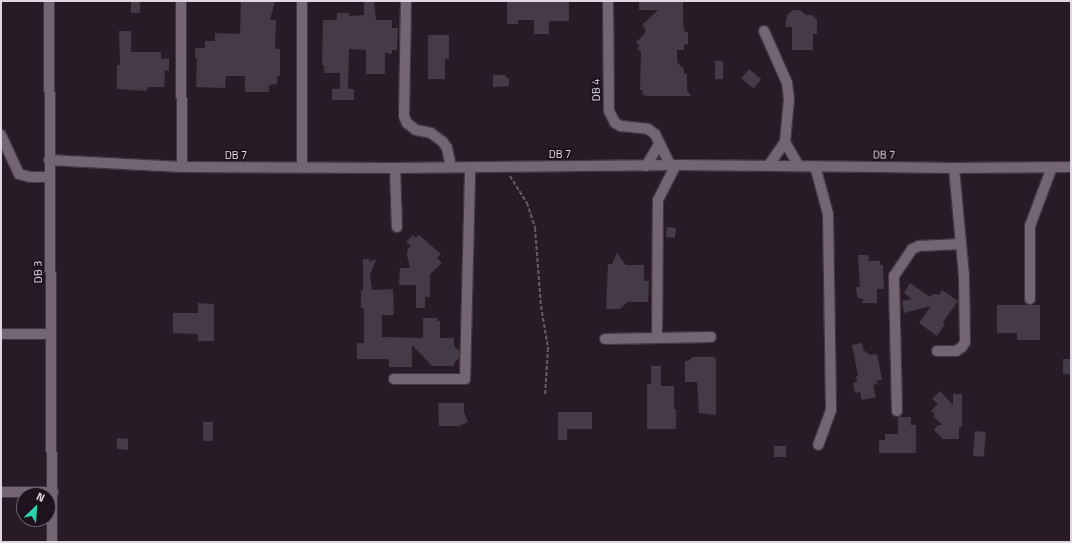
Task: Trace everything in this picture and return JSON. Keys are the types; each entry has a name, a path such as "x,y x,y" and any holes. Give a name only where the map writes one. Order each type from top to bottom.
{"street":[{"name":"DB 3","path":"49,1 49,177 53,487"},
{"path":"181,1 182,166"},
{"path":"302,1 302,167"},
{"path":"406,1 404,116 407,123 416,130 431,133 443,142 447,148 451,167"},
{"name":"DB 4","path":"608,1 609,111 615,124 648,129 656,134 659,144 673,165"},
{"path":"764,31 787,84 789,100 785,142 769,165"},
{"path":"1,136 19,174 30,177 49,177"},
{"path":"785,142 799,166"},
{"path":"646,166 659,144"},
{"name":"DB 7","path":"49,160 182,166 395,168 673,165 954,168 1071,167"},
{"path":"657,338 658,200 673,165"},
{"path":"815,166 828,214 832,410 818,445"},
{"path":"394,379 465,379 470,167"},
{"path":"1030,299 1030,226 1052,167"},
{"path":"395,168 398,227"},
{"path":"937,351 956,351 962,347 965,342 964,276 954,168"},
{"path":"897,411 894,276 912,249 919,246 961,244"},
{"path":"1,334 51,334"},
{"path":"605,339 711,337"},
{"path":"1,492 16,492"},
{"name":"DB 3","path":"52,527 52,542"}],"path":[{"path":"504,166 527,203 535,228 541,306 548,348 545,396"}],"building":[{"path":"131,1 140,1 140,13 131,13"},
{"path":"241,1 275,1 270,20 276,20 275,49 280,49 280,76 277,76 277,84 269,85 269,92 245,92 245,76 226,76 225,88 196,87 197,58 195,58 195,48 205,48 205,41 215,41 215,33 240,34"},
{"path":"364,1 374,1 376,20 392,20 392,28 398,28 397,50 392,50 392,54 385,53 385,74 366,74 366,50 349,49 348,89 354,89 354,100 332,100 332,89 340,89 340,73 324,73 324,65 322,65 323,20 335,20 337,18 337,13 349,13 349,16 364,15"},
{"path":"507,1 569,1 569,21 549,21 549,34 534,34 534,20 518,20 518,24 507,24"},
{"path":"639,1 683,1 683,23 685,32 688,32 688,44 684,45 684,50 677,50 677,62 684,69 684,74 687,74 687,90 691,96 642,95 643,90 640,90 641,52 637,48 640,46 636,42 645,34 644,33 646,30 642,25 658,10 639,10"},
{"path":"793,10 800,10 806,15 812,15 817,20 817,34 813,34 813,50 792,50 792,27 785,27 787,15"},
{"path":"119,31 131,31 131,52 161,52 161,59 169,58 169,71 165,70 164,87 147,87 147,91 117,89 117,65 120,65"},
{"path":"428,35 449,35 449,59 445,59 445,79 428,79"},
{"path":"715,61 723,61 723,79 715,79"},
{"path":"749,69 761,79 754,88 741,78"},
{"path":"493,75 506,75 506,78 509,78 509,86 493,87"},
{"path":"667,227 676,228 675,238 666,237"},
{"path":"413,235 416,238 419,235 441,254 437,258 442,263 430,274 430,297 425,297 425,308 416,308 416,285 399,285 400,268 410,268 407,255 408,248 411,246 406,242"},
{"path":"617,253 626,265 644,265 644,281 649,281 648,302 627,302 620,309 606,309 608,264 612,264"},
{"path":"858,255 869,255 868,261 880,261 880,265 883,265 884,289 877,289 877,303 862,303 863,299 858,298 857,296 856,287 860,287"},
{"path":"363,259 369,259 369,262 376,259 370,275 372,290 393,289 394,315 382,315 382,337 423,338 423,318 438,318 437,321 440,321 440,338 454,338 454,346 459,351 459,358 454,363 454,366 432,366 412,345 412,367 389,367 389,359 357,359 357,343 364,343 364,308 361,308 361,290 363,290"},
{"path":"910,283 930,297 933,294 939,295 942,290 958,301 943,322 945,324 937,336 919,323 931,306 904,313 902,301 912,299 904,293"},
{"path":"198,303 214,304 214,341 198,341 198,334 173,333 173,313 198,313"},
{"path":"997,305 1040,305 1040,340 1017,340 1017,333 997,333"},
{"path":"862,343 863,350 871,355 877,354 882,380 876,381 877,384 873,385 876,397 862,400 860,392 855,393 853,383 857,382 856,376 858,376 852,345"},
{"path":"693,357 715,357 716,415 699,413 697,382 685,382 685,361 688,361"},
{"path":"1063,359 1071,359 1071,374 1063,374"},
{"path":"651,366 661,366 661,386 674,386 676,429 647,429 647,384 651,384"},
{"path":"940,391 953,405 953,394 962,394 962,427 959,427 959,439 943,439 934,430 938,425 942,425 933,416 935,414 931,411 938,404 932,399"},
{"path":"438,403 464,403 464,412 468,422 459,426 439,426"},
{"path":"558,412 592,412 592,429 567,429 567,440 558,440"},
{"path":"898,417 911,417 911,425 916,425 916,453 879,453 879,440 885,440 885,434 898,434"},
{"path":"203,422 213,422 213,441 203,441"},
{"path":"975,431 986,432 984,457 973,456"},
{"path":"117,438 128,439 128,450 117,449"},
{"path":"774,446 786,446 786,457 774,457"}]}
